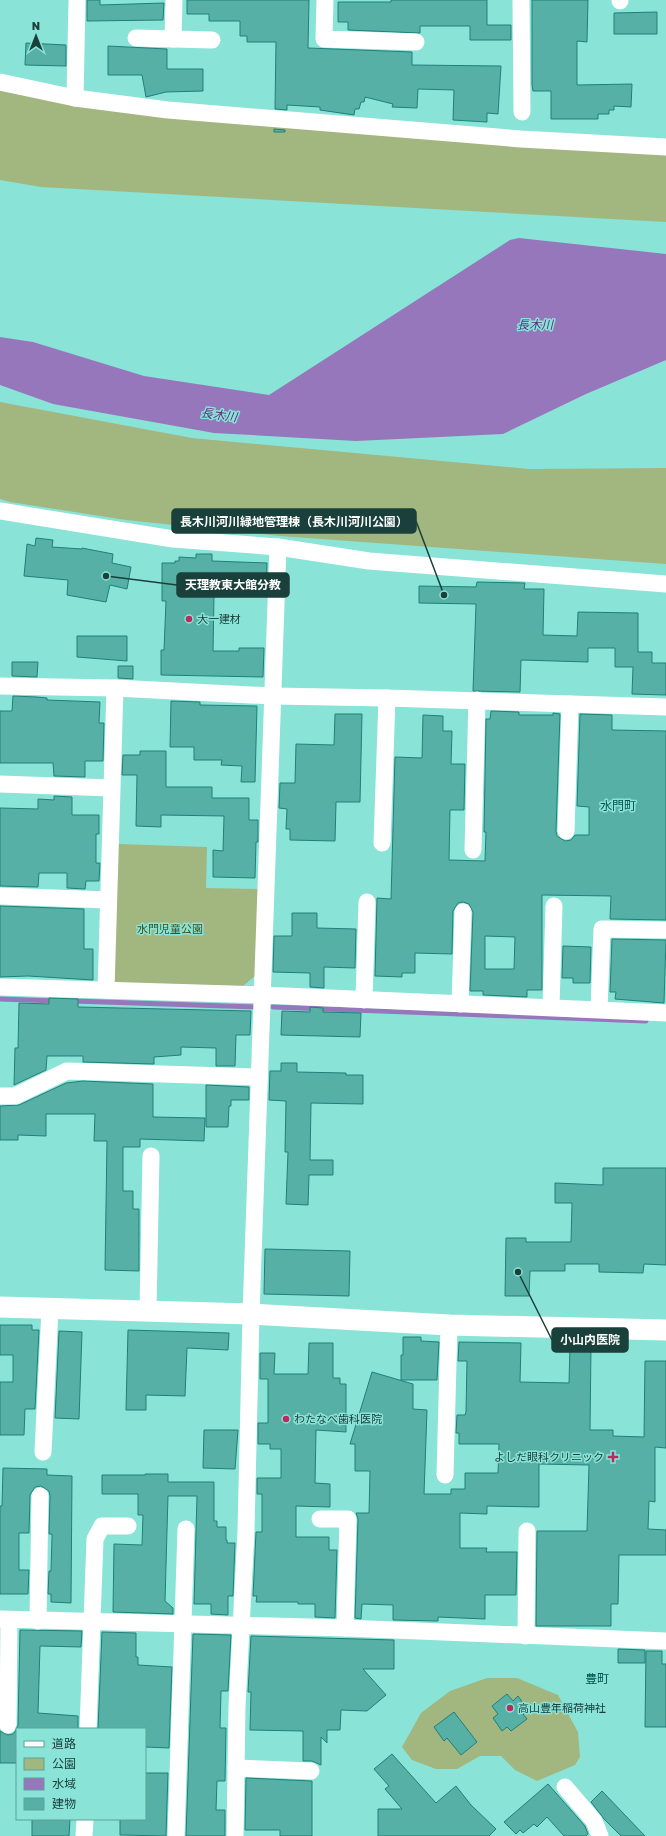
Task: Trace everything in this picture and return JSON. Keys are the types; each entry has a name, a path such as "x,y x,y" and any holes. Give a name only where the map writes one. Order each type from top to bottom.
{"street":[{"path":"75,98 77,0"},
{"path":"173,39 174,0"},
{"path":"325,0 324,39 416,42"},
{"path":"521,0 522,112"},
{"path":"136,38 212,40"},
{"path":"0,82 75,98 184,112 521,139 666,147"},
{"path":"0,511 173,539 278,547 369,562 666,584"},
{"path":"235,1836 251,1314 278,547"},
{"path":"0,686 115,688 273,696 477,700 666,708"},
{"path":"106,990 115,688"},
{"path":"382,843 387,698"},
{"path":"473,850 477,700"},
{"path":"566,831 570,704"},
{"path":"0,784 111,788"},
{"path":"0,896 108,900"},
{"path":"364,1000 367,902"},
{"path":"551,1007 554,906"},
{"path":"460,1004 463,912"},
{"path":"599,1009 602,929 666,930"},
{"path":"0,987 262,995 666,1013"},
{"path":"0,1096 15,1096 67,1070 259,1077"},
{"path":"148,1311 151,1156"},
{"path":"0,1308 251,1314 449,1325 666,1330"},
{"path":"43,1452 50,1309"},
{"path":"445,1475 449,1325"},
{"path":"38,1621 40,1496"},
{"path":"320,1519 348,1519 344,1628"},
{"path":"88,1728 95,1539 102,1526 128,1526"},
{"path":"176,1836 186,1529"},
{"path":"526,1636 527,1532"},
{"path":"8,1725 5,1620 344,1628 666,1642"},
{"path":"236,1768 311,1771"},
{"path":"565,1787 594,1821 600,1836"},
{"path":"84,1836 85,1820"}],"green space":[{"path":"0,87 666,151 666,222 41,187 0,180"},
{"path":"0,402 192,438 529,469 666,468 666,564 280,536 126,520 10,502 0,499"},
{"name":"水門児童公園","path":"118,844 207,847 206,888 258,889 256,975 243,986 114,983"},
{"path":"487,1678 517,1678 558,1695 578,1732 580,1757 575,1765 537,1781 515,1770 501,1756 480,1756 457,1769 436,1769 412,1760 402,1747 421,1713 450,1691"}],"water":[{"name":"長木川","path":"519,238 666,254 666,360 586,394 503,434 356,441 214,433 53,404 0,385 0,337 33,342 144,376 269,395 510,240"}],"building":[{"path":"87,0 100,0 100,5 164,3 163,20 87,21"},
{"path":"187,0 309,0 308,48 412,52 412,65 501,66 498,114 487,113 487,122 453,120 454,90 418,89 417,108 392,107 393,104 365,97 364,102 361,102 359,109 355,109 354,115 320,110 320,107 287,105 287,110 275,109 276,42 247,42 247,36 240,36 240,21 209,21 209,14 187,14"},
{"path":"391,0 487,0 487,25 511,25 511,40 470,40 470,26 420,26 420,33 348,30 348,22 338,22 338,2 391,2"},
{"path":"532,0 588,0 587,42 577,41 577,85 632,84 631,107 614,106 614,110 609,110 609,114 598,114 598,119 551,119 551,91 533,91 532,85"},
{"path":"657,12 657,34 614,34 614,13"},
{"path":"26,43 66,45 66,66 25,65"},
{"path":"108,46 167,49 167,69 203,69 203,91 166,92 146,97 142,75 108,75"},
{"path":"274,129 285,130 285,132 274,132"},
{"path":"36,538 53,540 52,547 82,548 113,554 112,563 131,567 127,589 110,585 106,602 67,595 68,580 24,576 27,544 35,546"},
{"path":"196,554 212,554 212,561 267,563 266,596 214,595 213,651 239,651 239,648 264,648 263,677 161,675 161,650 164,650 166,601 162,601 162,563 175,563 175,561 179,561 179,557 196,558"},
{"path":"477,582 525,583 524,589 544,589 543,635 577,636 578,612 638,613 638,652 652,652 652,663 666,663 666,695 632,694 633,667 615,667 615,648 588,648 588,662 521,660 520,692 473,691 476,604 419,603 419,586 476,587"},
{"path":"77,636 127,636 127,661 77,657"},
{"path":"12,662 38,662 37,677 12,676"},
{"path":"118,666 133,666 133,679 118,678"},
{"path":"13,696 47,698 47,700 100,702 99,723 104,723 103,761 85,761 85,777 54,776 53,763 0,763 0,711 12,711"},
{"path":"171,701 200,702 200,705 257,706 255,782 241,782 242,766 221,765 222,760 194,760 194,747 170,747"},
{"path":"491,711 519,712 519,715 560,714 556,831 557,836 565,841 571,840 575,835 589,835 589,807 577,806 580,714 612,715 612,730 666,731 666,920 610,919 611,896 542,895 542,990 527,990 527,997 483,995 483,991 470,991 473,912 469,904 463,902 458,903 453,911 452,954 415,953 415,973 402,973 402,977 375,976 377,898 391,899 395,757 422,758 423,715 443,716 443,731 452,731 451,764 465,764 464,810 450,810 449,860 485,861 486,832 484,832 486,719 490,719","holes":["485,936 515,937 514,969 485,969"]},
{"path":"335,714 362,714 360,802 336,802 335,841 290,840 290,829 286,829 287,809 279,808 280,783 295,783 296,744 334,745"},
{"path":"140,751 166,751 166,787 212,787 212,798 249,798 249,820 258,820 255,878 213,877 213,850 223,851 224,816 161,815 161,827 136,826 137,775 122,775 123,755 140,755"},
{"path":"54,796 72,797 72,815 99,815 99,834 96,834 96,863 100,863 99,881 86,881 85,889 67,888 67,873 39,873 38,887 0,886 0,808 38,809 38,799 54,800"},
{"path":"0,906 84,909 84,949 93,949 93,980 28,976 0,977"},
{"path":"292,913 317,913 317,928 356,929 355,968 324,967 324,988 310,987 310,973 273,972 274,936 292,936"},
{"path":"612,939 666,940 664,1003 615,999 616,992 610,992"},
{"path":"563,946 591,947 590,983 573,983 573,978 562,978"},
{"path":"49,998 78,999 78,1007 251,1011 250,1035 236,1035 235,1066 216,1066 216,1048 181,1047 181,1055 154,1057 154,1064 83,1062 83,1056 47,1056 46,1070 14,1085 15,1048 18,1048 19,1003 49,1004"},
{"path":"310,1007 323,1008 323,1012 361,1013 360,1037 281,1035 282,1011 310,1012"},
{"path":"281,1063 297,1063 297,1072 346,1073 346,1075 363,1075 363,1104 311,1103 310,1160 333,1160 333,1175 309,1175 308,1205 286,1204 288,1152 285,1152 286,1101 269,1100 270,1071 281,1071"},
{"path":"83,1081 153,1084 153,1117 205,1118 204,1141 140,1139 140,1147 123,1147 123,1191 133,1191 133,1209 139,1209 139,1271 105,1270 107,1141 94,1141 95,1114 46,1114 46,1136 18,1135 18,1140 0,1140 0,1106 19,1105 66,1083"},
{"path":"206,1085 249,1087 249,1100 231,1100 231,1106 229,1106 228,1127 206,1127"},
{"path":"603,1168 666,1168 666,1265 644,1264 643,1273 599,1272 599,1264 565,1264 565,1271 530,1271 529,1296 505,1296 506,1238 526,1238 526,1242 571,1242 572,1203 555,1203 555,1183 603,1185"},
{"path":"265,1249 350,1251 349,1296 264,1294"},
{"path":"0,1325 32,1325 32,1330 39,1330 35,1409 25,1409 24,1435 0,1435 0,1382 13,1382 13,1355 0,1355"},
{"path":"128,1330 229,1333 228,1350 187,1348 185,1396 146,1395 146,1410 126,1410"},
{"path":"59,1331 82,1332 79,1419 55,1418"},
{"path":"403,1337 421,1337 421,1341 439,1342 437,1380 401,1380"},
{"path":"459,1342 521,1343 520,1382 569,1383 570,1345 591,1346 590,1430 613,1430 613,1436 644,1437 645,1361 666,1361 666,1448 655,1447 655,1502 649,1501 648,1529 666,1530 666,1555 619,1555 618,1604 611,1604 611,1626 536,1626 537,1531 587,1531 589,1465 539,1464 539,1507 487,1506 487,1514 460,1513 460,1548 487,1548 486,1552 517,1552 516,1595 485,1595 485,1619 438,1617 438,1621 393,1620 393,1605 362,1604 361,1619 355,1618 358,1519 356,1513 369,1513 370,1471 355,1471 355,1444 350,1444 372,1372 413,1384 413,1409 427,1410 424,1494 451,1494 451,1489 465,1489 465,1473 498,1473 499,1444 459,1444 459,1433 456,1433 457,1415 465,1415 466,1412 467,1361 458,1361"},
{"path":"309,1343 333,1343 333,1378 340,1378 340,1384 346,1384 346,1432 316,1430 315,1483 330,1484 330,1507 296,1506 296,1537 329,1537 329,1550 337,1550 335,1618 315,1617 315,1604 298,1604 298,1602 256,1602 257,1596 253,1596 256,1532 262,1532 262,1494 257,1494 257,1478 281,1478 281,1449 270,1449 270,1444 258,1444 258,1423 268,1423 268,1379 260,1379 260,1353 275,1353 274,1374 308,1374"},
{"path":"204,1430 238,1430 235,1469 203,1468"},
{"path":"3,1468 47,1469 47,1475 72,1476 71,1603 51,1602 51,1594 48,1594 49,1571 51,1571 52,1537 52,1534 49,1534 50,1496 49,1491 41,1486 35,1487 30,1495 29,1533 19,1533 19,1570 29,1570 28,1594 0,1594 0,1506 2,1506"},
{"path":"168,1474 168,1482 214,1482 214,1521 217,1521 217,1527 226,1527 227,1543 235,1543 233,1596 228,1596 228,1615 211,1614 211,1604 194,1604 197,1496 168,1496 165,1601 173,1608 173,1614 113,1612 114,1544 142,1545 143,1515 138,1515 138,1494 102,1494 102,1475"},
{"path":"20,1630 82,1631 81,1647 40,1646 38,1713 78,1716 78,1728 17,1728"},
{"path":"102,1632 136,1633 136,1657 138,1657 138,1665 172,1667 169,1748 146,1747 146,1728 98,1728"},
{"path":"193,1634 231,1635 228,1691 221,1691 220,1728 226,1728 225,1781 217,1781 216,1810 225,1810 225,1836 186,1836"},
{"path":"251,1636 394,1640 394,1669 363,1669 386,1695 367,1711 341,1710 340,1730 327,1730 327,1743 321,1737 321,1765 312,1761 303,1761 303,1731 250,1730 251,1692 248,1692"},
{"path":"618,1649 645,1650 645,1663 618,1663"},
{"path":"646,1651 662,1651 662,1664 666,1664 666,1727 645,1727"},
{"name":"高山豊年稲荷神社","path":"507,1694 513,1701 518,1696 528,1710 523,1714 527,1719 511,1731 507,1727 502,1731 493,1718 498,1714 492,1706"},
{"path":"454,1712 477,1742 461,1755 447,1738 444,1741 434,1727"},
{"path":"16,1730 16,1763 0,1763 0,1731 8,1735 13,1734"},
{"path":"392,1754 436,1803 456,1786 471,1805 496,1829 489,1836 378,1836 378,1809 402,1809 385,1789 389,1786 374,1769"},
{"path":"146,1773 168,1773 166,1836 120,1835 120,1820 146,1820"},
{"path":"246,1778 312,1781 312,1836 280,1836 280,1830 245,1830"},
{"path":"548,1784 585,1826 588,1834 586,1836 564,1836 547,1817 537,1827 534,1824 523,1833 520,1830 516,1834 504,1822"},
{"path":"602,1791 645,1836 621,1836 604,1819 591,1802"},
{"path":"32,1820 70,1820 69,1836 32,1836"}],"waterway":[{"path":"0,999 55,1001"},
{"path":"73,1001 256,1007"},
{"path":"273,1007 646,1021"}],"place":[{"name":"天理教東大館分教","path":"106,576"},
{"name":"長木川河川緑地管理棟（長木川河川公園）","path":"444,595"},
{"name":"大一建材","path":"189,619"},
{"name":"小山内医院","path":"518,1272"},
{"name":"わたなべ歯科医院","path":"286,1419"},
{"name":"よしだ眼科クリニック","path":"613,1457"},
{"name":"高山豊年稲荷神社","path":"510,1708"}],"district":[{"name":"水門町","path":"618,806"},
{"name":"豊町","path":"597,1679"}]}
